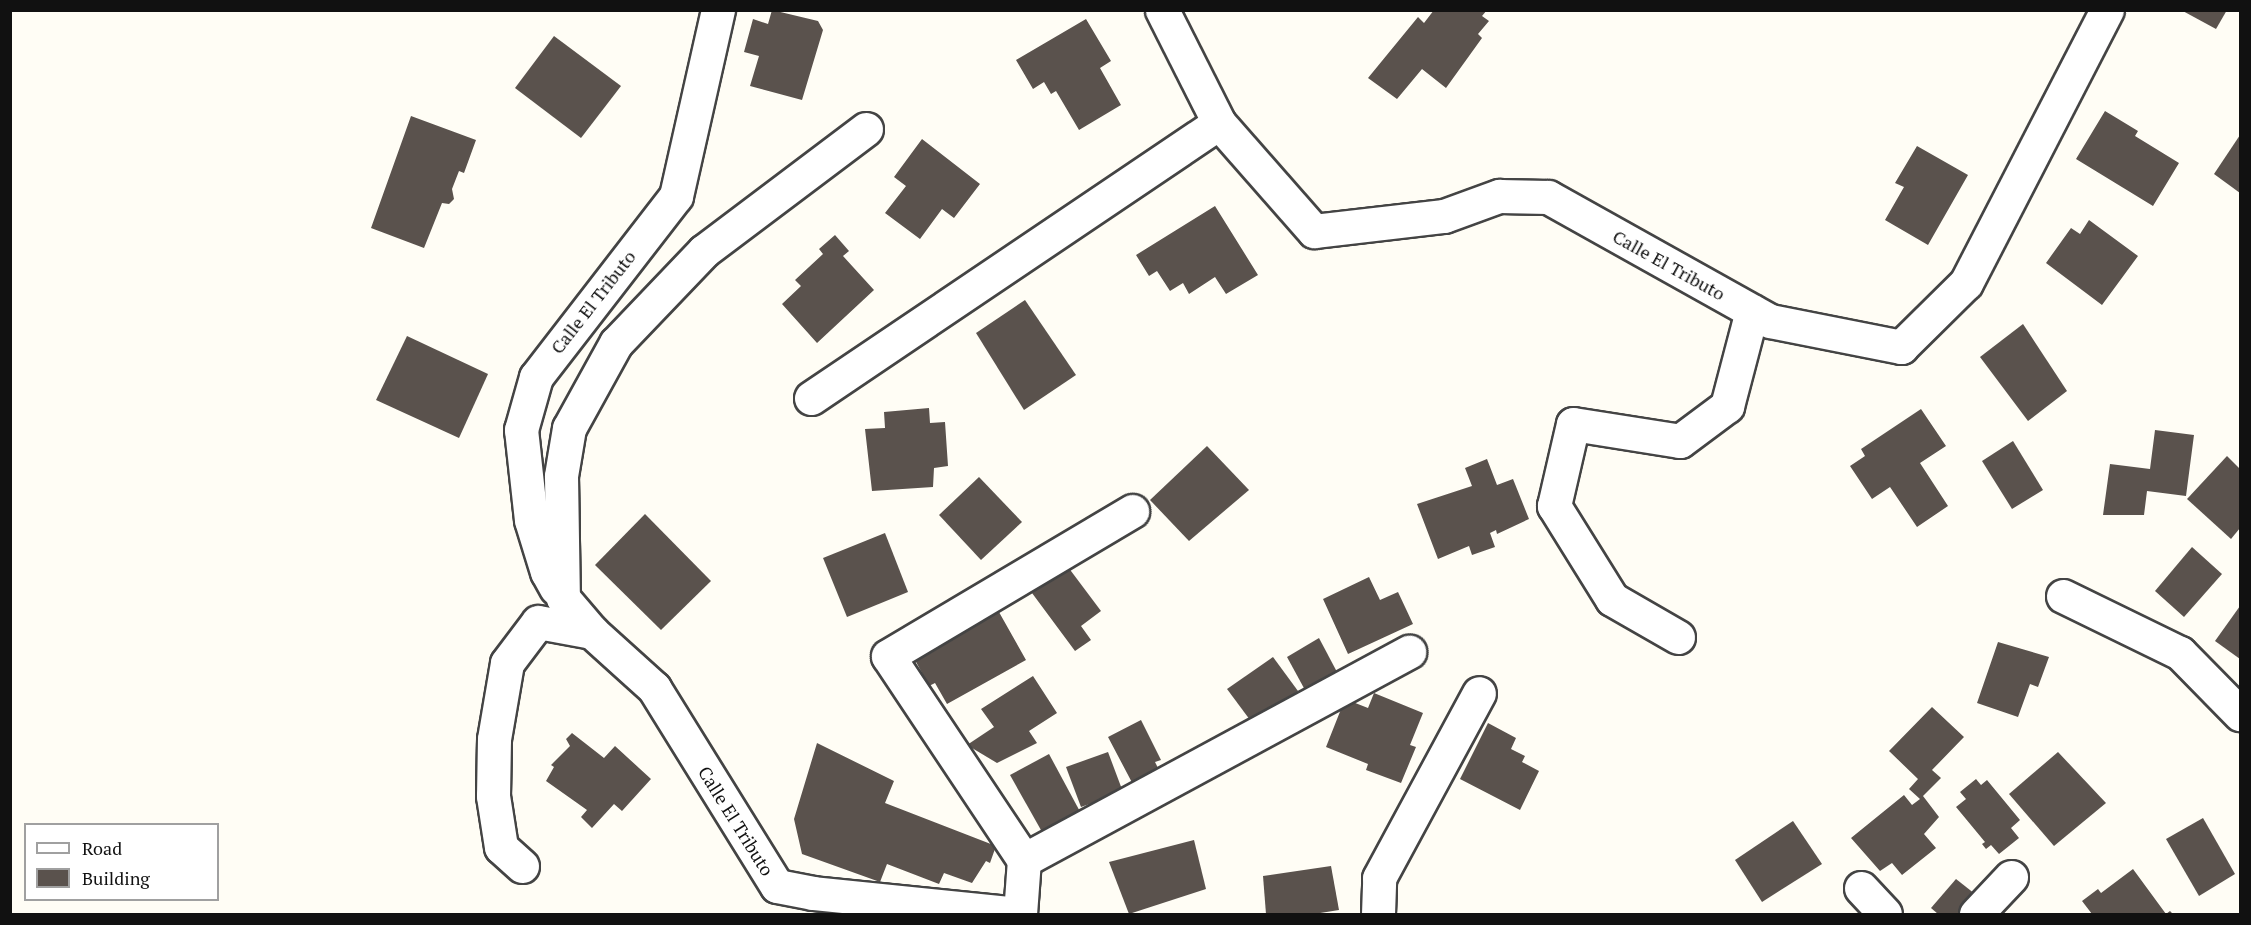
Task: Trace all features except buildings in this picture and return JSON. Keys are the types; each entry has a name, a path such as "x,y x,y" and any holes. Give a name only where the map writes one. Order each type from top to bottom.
{"street":[{"name":"Calle El Tributo","path":"718,10 676,196 536,377 521,430 531,520 547,572 563,598 591,632 654,688 777,886 813,893 1019,915"},
{"name":"Calle El Tributo","path":"1162,10 1219,123 1314,231 1444,216 1499,196 1548,198 1770,321 1901,347 1966,283 2107,10"},
{"path":"811,398 1219,123"},
{"path":"563,598 561,476 569,428 616,343 704,251 866,129"},
{"path":"1678,638 1612,599 1554,506 1574,424 1680,441 1727,406 1752,311"},
{"path":"1019,915 1024,860 888,656 1131,512"},
{"path":"2063,596 2180,653 2241,714"},
{"path":"522,866 501,847 494,796 494,739 507,663 538,622 591,632"},
{"path":"1024,860 1408,652"},
{"path":"1378,915 1379,878 1479,693"},
{"path":"1976,915 2011,877"},
{"path":"1862,888 1885,915"}]}
